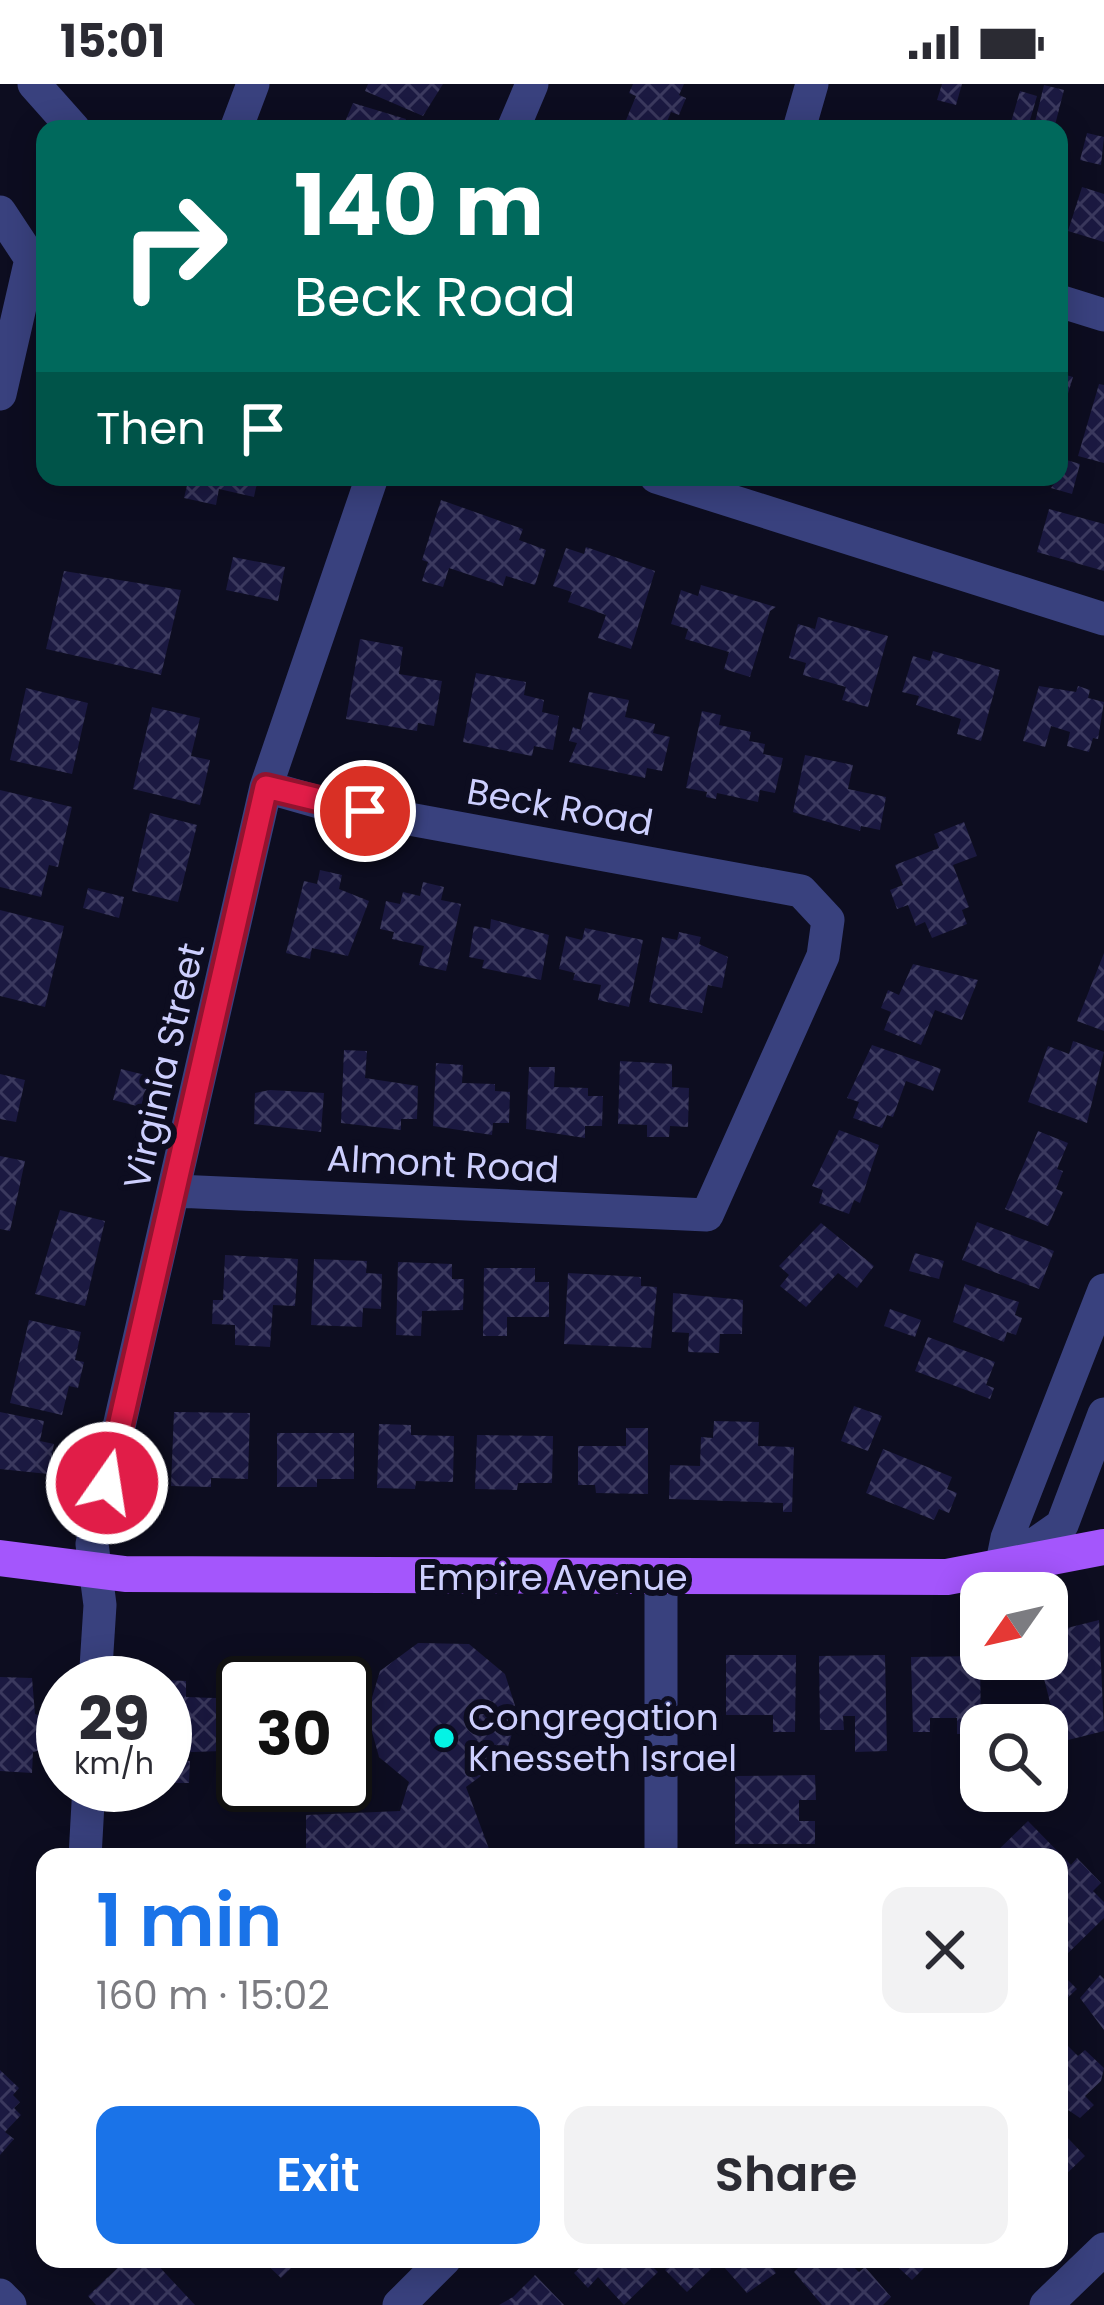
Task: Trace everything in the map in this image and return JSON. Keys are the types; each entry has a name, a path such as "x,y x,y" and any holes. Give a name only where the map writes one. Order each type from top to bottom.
{"main road":[{"name":"Empire Avenue","path":"0,1558 96,1573 947,1577 1104,1547"}],"street":[{"path":"34,84 66,120"},
{"path":"240,120 254,84"},
{"path":"517,120 532,84"},
{"path":"802,120 812,84"},
{"path":"0,212 36,258"},
{"path":"0,394 36,268"},
{"path":"1068,304 1104,315"},
{"name":"Virginia Street","path":"95,1656 92,1544 266,787 370,486"},
{"path":"684,486 1104,619"},
{"name":"Beck Road","path":"266,787 322,803 801,891 828,920 824,956 707,1215"},
{"name":"Almont Road","path":"176,1191 707,1215"},
{"path":"1001,1568 1006,1538 1104,1290"},
{"path":"1001,1568 1062,1525 1104,1414"},
{"path":"661,1579 661,1848"},
{"path":"86,1848 88,1812"},
{"path":"1046,2305 1104,2249"},
{"path":"398,2305 436,2268"},
{"path":"0,2295 10,2305"}],"building":[{"path":"368,84 443,84 423,116 365,91"},
{"path":"633,84 684,84 679,95 686,98 679,115 671,112 668,120 626,120 636,96 629,93"},
{"path":"942,84 962,84 956,105 937,100"},
{"path":"1044,85 1064,90 1056,120 1035,120"},
{"path":"1020,91 1037,96 1030,120 1012,120"},
{"path":"353,103 406,119 406,120 346,120"},
{"path":"1087,133 1104,137 1101,165 1080,160"},
{"path":"1082,187 1104,194 1104,242 1068,231"},
{"path":"1099,384 1104,385 1104,463 1078,456"},
{"path":"1068,460 1080,464 1072,494 1051,488 1068,486"},
{"path":"187,486 256,486 254,497 219,489 216,505 184,498"},
{"path":"441,500 523,529 519,540 546,550 535,585 506,576 503,586 449,568 443,587 422,581 428,562 422,560"},
{"path":"1049,509 1104,524 1104,571 1037,552"},
{"path":"586,547 655,571 631,649 598,638 606,615 568,602 572,592 553,586 566,548 584,554"},
{"path":"233,557 285,567 278,601 226,590"},
{"path":"64,571 181,590 161,675 46,649"},
{"path":"701,585 776,607 770,611 750,677 724,669 729,652 685,639 688,629 671,624 681,590 698,596"},
{"path":"818,617 888,636 868,707 842,700 846,687 803,675 806,663 789,658 798,624 815,629"},
{"path":"360,639 403,647 399,674 442,681 434,726 418,723 417,731 346,719"},
{"path":"933,651 1000,670 981,741 957,734 961,719 916,705 919,696 902,692 913,656 930,661"},
{"path":"476,673 526,682 524,695 544,700 542,712 559,716 553,750 534,746 532,756 463,742"},
{"path":"1039,686 1076,692 1078,686 1090,690 1088,698 1104,702 1098,739 1093,738 1089,752 1067,746 1070,732 1051,726 1045,747 1023,741"},
{"path":"26,688 88,703 72,774 10,760"},
{"path":"589,692 629,700 625,717 655,724 653,733 670,737 662,771 647,768 645,778 569,762 577,743 569,741 573,727 581,730"},
{"path":"152,707 200,718 191,756 210,760 200,805 133,789"},
{"path":"702,711 721,715 719,725 751,732 749,741 765,744 763,754 783,758 775,793 760,790 758,802 717,793 716,799 686,788"},
{"path":"805,755 853,765 848,789 886,797 880,830 861,826 860,831 793,812"},
{"path":"0,790 72,807 58,867 49,865 41,897 0,887"},
{"path":"150,813 197,825 178,902 132,891"},
{"path":"964,822 977,856 953,865 969,907 962,910 967,924 932,938 925,922 916,926 908,905 897,909 890,890 903,885 895,865 939,848 934,834"},
{"path":"320,870 342,875 339,889 369,901 348,956 312,948 310,959 286,953 304,881 317,884"},
{"path":"423,882 444,887 441,900 461,904 446,971 419,965 424,946 392,939 394,932 380,929 386,901 400,904 403,892 420,896"},
{"path":"88,888 124,897 119,918 83,908"},
{"path":"0,910 64,926 45,1007 0,996"},
{"path":"491,919 549,935 541,980 482,968 484,960 469,957 474,926 490,929"},
{"path":"585,928 643,940 629,1007 598,1000 601,985 573,980 575,973 559,969 566,936 582,940"},
{"path":"679,932 701,937 699,944 728,957 722,988 708,985 702,1013 649,1002 662,937 677,940"},
{"path":"1104,953 1104,1031 1077,1021"},
{"path":"913,964 978,980 962,1020 935,1010 921,1045 884,1030 891,1012 881,1008 888,990 899,995"},
{"path":"1073,1041 1104,1052 1087,1123 1028,1102 1048,1046 1069,1054"},
{"path":"872,1045 941,1069 933,1091 906,1081 893,1117 887,1115 882,1128 853,1118 859,1102 847,1098"},
{"path":"344,1050 367,1051 365,1078 418,1086 417,1119 401,1119 401,1130 341,1123"},
{"path":"620,1061 672,1064 672,1087 689,1088 688,1127 670,1126 669,1137 647,1137 647,1125 618,1124"},
{"path":"436,1063 463,1065 462,1083 495,1084 495,1091 510,1092 509,1123 493,1123 492,1135 433,1126"},
{"path":"529,1067 555,1067 554,1087 588,1088 588,1096 603,1096 602,1126 585,1126 585,1138 526,1129"},
{"path":"121,1069 157,1078 149,1109 113,1100"},
{"path":"0,1074 25,1080 16,1122 0,1119"},
{"path":"255,1093 324,1093 321,1132 254,1124"},
{"path":"839,1130 879,1145 860,1203 854,1200 849,1214 819,1203 823,1190 812,1186"},
{"path":"1038,1131 1068,1143 1057,1169 1063,1171 1056,1189 1063,1192 1048,1226 1005,1209"},
{"path":"0,1156 25,1161 10,1231 0,1229"},
{"path":"60,1210 105,1221 85,1306 35,1294"},
{"path":"977,1222 1054,1251 1039,1289 962,1260"},
{"path":"821,1223 874,1266 857,1288 838,1273 806,1307 780,1286 789,1275 779,1266"},
{"path":"915,1253 944,1261 939,1279 909,1271"},
{"path":"225,1255 298,1259 295,1306 273,1305 270,1347 235,1345 235,1325 212,1324 213,1300 223,1300"},
{"path":"314,1259 367,1261 366,1273 382,1274 381,1309 363,1308 362,1327 311,1325"},
{"path":"398,1262 452,1264 452,1279 464,1279 463,1310 422,1311 421,1336 396,1335"},
{"path":"484,1268 535,1268 535,1282 549,1282 549,1317 507,1317 507,1336 483,1336"},
{"path":"568,1273 641,1277 641,1286 657,1287 651,1348 564,1344"},
{"path":"965,1284 1019,1302 1015,1315 1022,1318 1016,1335 1007,1332 1004,1342 953,1322"},
{"path":"673,1293 743,1300 742,1334 720,1334 719,1353 688,1352 689,1333 672,1332"},
{"path":"890,1309 921,1320 915,1337 884,1326"},
{"path":"29,1320 81,1332 75,1360 84,1362 78,1388 69,1386 62,1415 10,1403"},
{"path":"928,1337 995,1362 986,1385 994,1388 990,1399 915,1371"},
{"path":"854,1406 882,1416 868,1451 841,1441"},
{"path":"0,1412 44,1421 40,1441 54,1444 48,1474 0,1469"},
{"path":"174,1412 250,1413 248,1479 211,1478 211,1487 171,1486"},
{"path":"714,1421 759,1422 758,1446 794,1447 792,1512 783,1512 783,1503 669,1499 670,1465 700,1466 701,1437 713,1438"},
{"path":"379,1424 411,1425 411,1435 454,1436 453,1482 416,1481 415,1489 377,1488"},
{"path":"626,1428 648,1428 648,1494 596,1493 595,1485 578,1485 578,1446 626,1446"},
{"path":"277,1433 354,1433 354,1479 317,1479 317,1487 277,1487"},
{"path":"477,1435 553,1436 552,1483 518,1483 517,1490 475,1489"},
{"path":"883,1449 952,1477 947,1489 957,1493 949,1513 939,1509 934,1520 866,1493"},
{"path":"1099,1620 1104,1731 1068,1740 1068,1704 1050,1704 1044,1680 1068,1680 1068,1628"},
{"path":"418,1643 469,1644 505,1674 518,1715 504,1759 466,1787 489,1848 306,1848 306,1815 400,1811 409,1782 379,1757 372,1732 372,1697 380,1671"},
{"path":"726,1655 796,1655 795,1732 773,1732 773,1715 726,1715"},
{"path":"885,1655 887,1751 855,1752 855,1716 843,1716 844,1730 820,1730 819,1656"},
{"path":"960,1656 960,1680 980,1680 981,1704 960,1704 960,1734 957,1718 930,1718 930,1732 913,1732 911,1657"},
{"path":"0,1677 32,1678 36,1751 32,1773 0,1771"},
{"path":"192,1697 216,1698 216,1751 192,1752"},
{"path":"815,1775 816,1800 799,1800 799,1821 815,1821 815,1844 735,1844 735,1776"},
{"path":"1028,1821 1054,1848 1000,1848"},
{"path":"1077,1858 1101,1883 1093,1891 1104,1902 1104,1918 1068,1953 1068,1862 1071,1865"},
{"path":"1100,1975 1104,1979 1104,2030 1080,1998"},
{"path":"1068,2046 1078,2056 1085,2050 1104,2068 1101,2081 1085,2096 1094,2105 1080,2118 1068,2110"},
{"path":"0,2070 19,2088 13,2095 20,2102 14,2108 21,2115 5,2132 14,2139 0,2155"},
{"path":"1068,2138 1085,2156 1068,2172"},
{"path":"118,2268 160,2268 195,2305 96,2305 88,2296"},
{"path":"270,2268 291,2268 281,2278"},
{"path":"580,2268 654,2268 658,2272 624,2305 598,2277 588,2288 574,2273"},
{"path":"667,2268 711,2269 687,2292"},
{"path":"725,2268 773,2268 776,2273 747,2293"},
{"path":"798,2268 855,2268 859,2272 866,2268 891,2297 883,2305 822,2305 794,2272"},
{"path":"899,2268 924,2268 912,2280"},
{"path":"535,2275 564,2305 499,2305 513,2297"}],"place":[{"name":"Congregation Knesseth Israel","path":"444,1738"}],"route":[{"path":"107,1483 266,787 365,811"}]}
